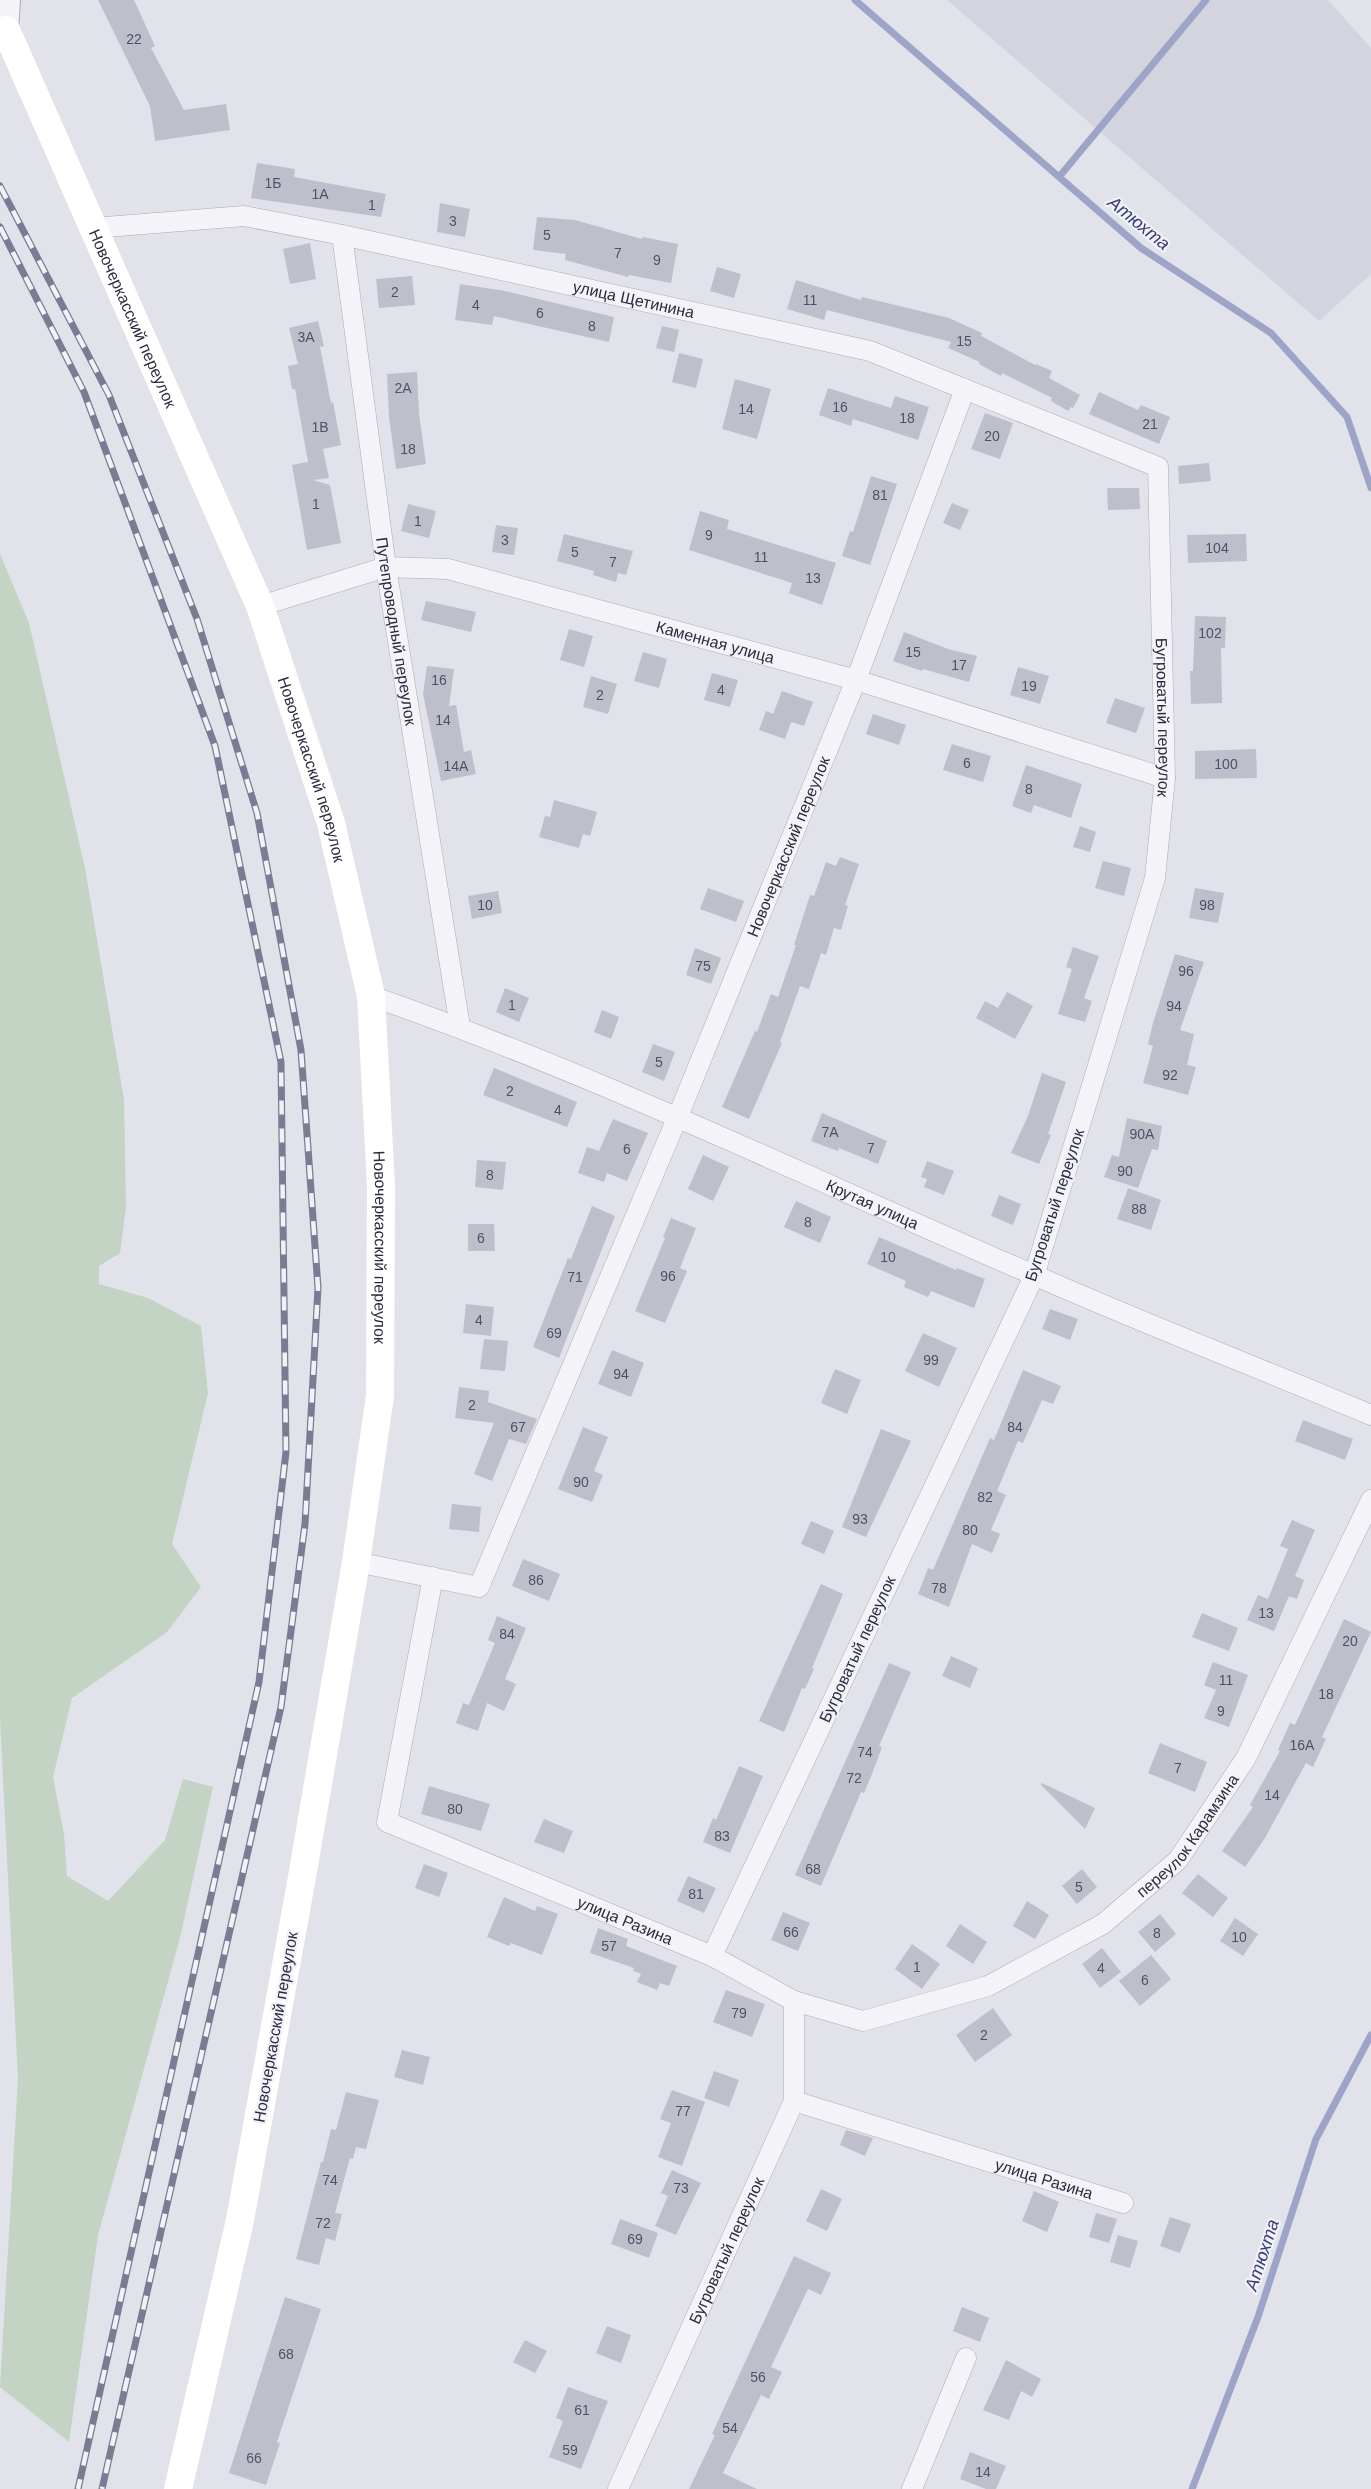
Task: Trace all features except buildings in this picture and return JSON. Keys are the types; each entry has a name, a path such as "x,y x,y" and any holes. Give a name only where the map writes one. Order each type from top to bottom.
{"main road":[{"name":"Новочеркасский переулок","path":"3,24 260,606 331,823 371,996 381,1186 380,1396 356,1562 240,2220 178,2489"}],"street":[{"path":"3,24 8,0"},
{"name":"улица Щетинина","path":"93,228 244,216 342,234 870,351 1158,467"},
{"name":"Путепроводный переулок","path":"342,234 386,567 460,1027"},
{"name":"Новочеркасский переулок","path":"356,1562 479,1587 678,1116 856,680 965,389"},
{"name":"Бугроватый переулок","path":"712,1956 1034,1275 1155,878 1165,778 1158,467"},
{"name":"Каменная улица","path":"260,606 386,567 448,569 856,680 1165,778"},
{"name":"Крутая улица","path":"371,996 460,1027 678,1116 1034,1275 1371,1415"},
{"name":"переулок Карамзина","path":"863,2021 988,1986 1103,1924 1178,1860 1246,1758 1371,1500"},
{"name":"улица Разина","path":"433,1577 387,1822 712,1956 794,2001 863,2021"},
{"name":"Бугроватый переулок","path":"618,2489 794,2101 794,2001"},
{"name":"улица Разина","path":"794,2101 1123,2203"},
{"path":"912,2489 966,2358"}],"shaded area":[{"path":"947,0 1328,0 1371,48 1371,274 1319,321"}],"green space":[{"path":"0,554 29,623 85,868 124,1100 126,1207 120,1253 99,1266 99,1284 148,1298 201,1326 208,1393 172,1544 201,1587 167,1632 72,1698 53,1777 64,1834 67,1876 108,1901 165,1840 183,1779 213,1787 180,1938 98,2235 69,2442 0,2387 18,2079 0,1717"}],"waterway":[{"name":"Атюхта","path":"855,0 1141,248 1271,333 1347,417 1371,488"},
{"path":"1059,177 1206,0"},
{"name":"Атюхта","path":"1192,2489 1258,2317 1316,2139 1371,2035"}],"railway":[{"path":"0,186 109,395 197,619 257,813 301,1050 318,1288 305,1524 281,1707 102,2489"},
{"path":"0,227 84,392 215,746 281,1062 286,1452 259,1682 78,2489"}]}
